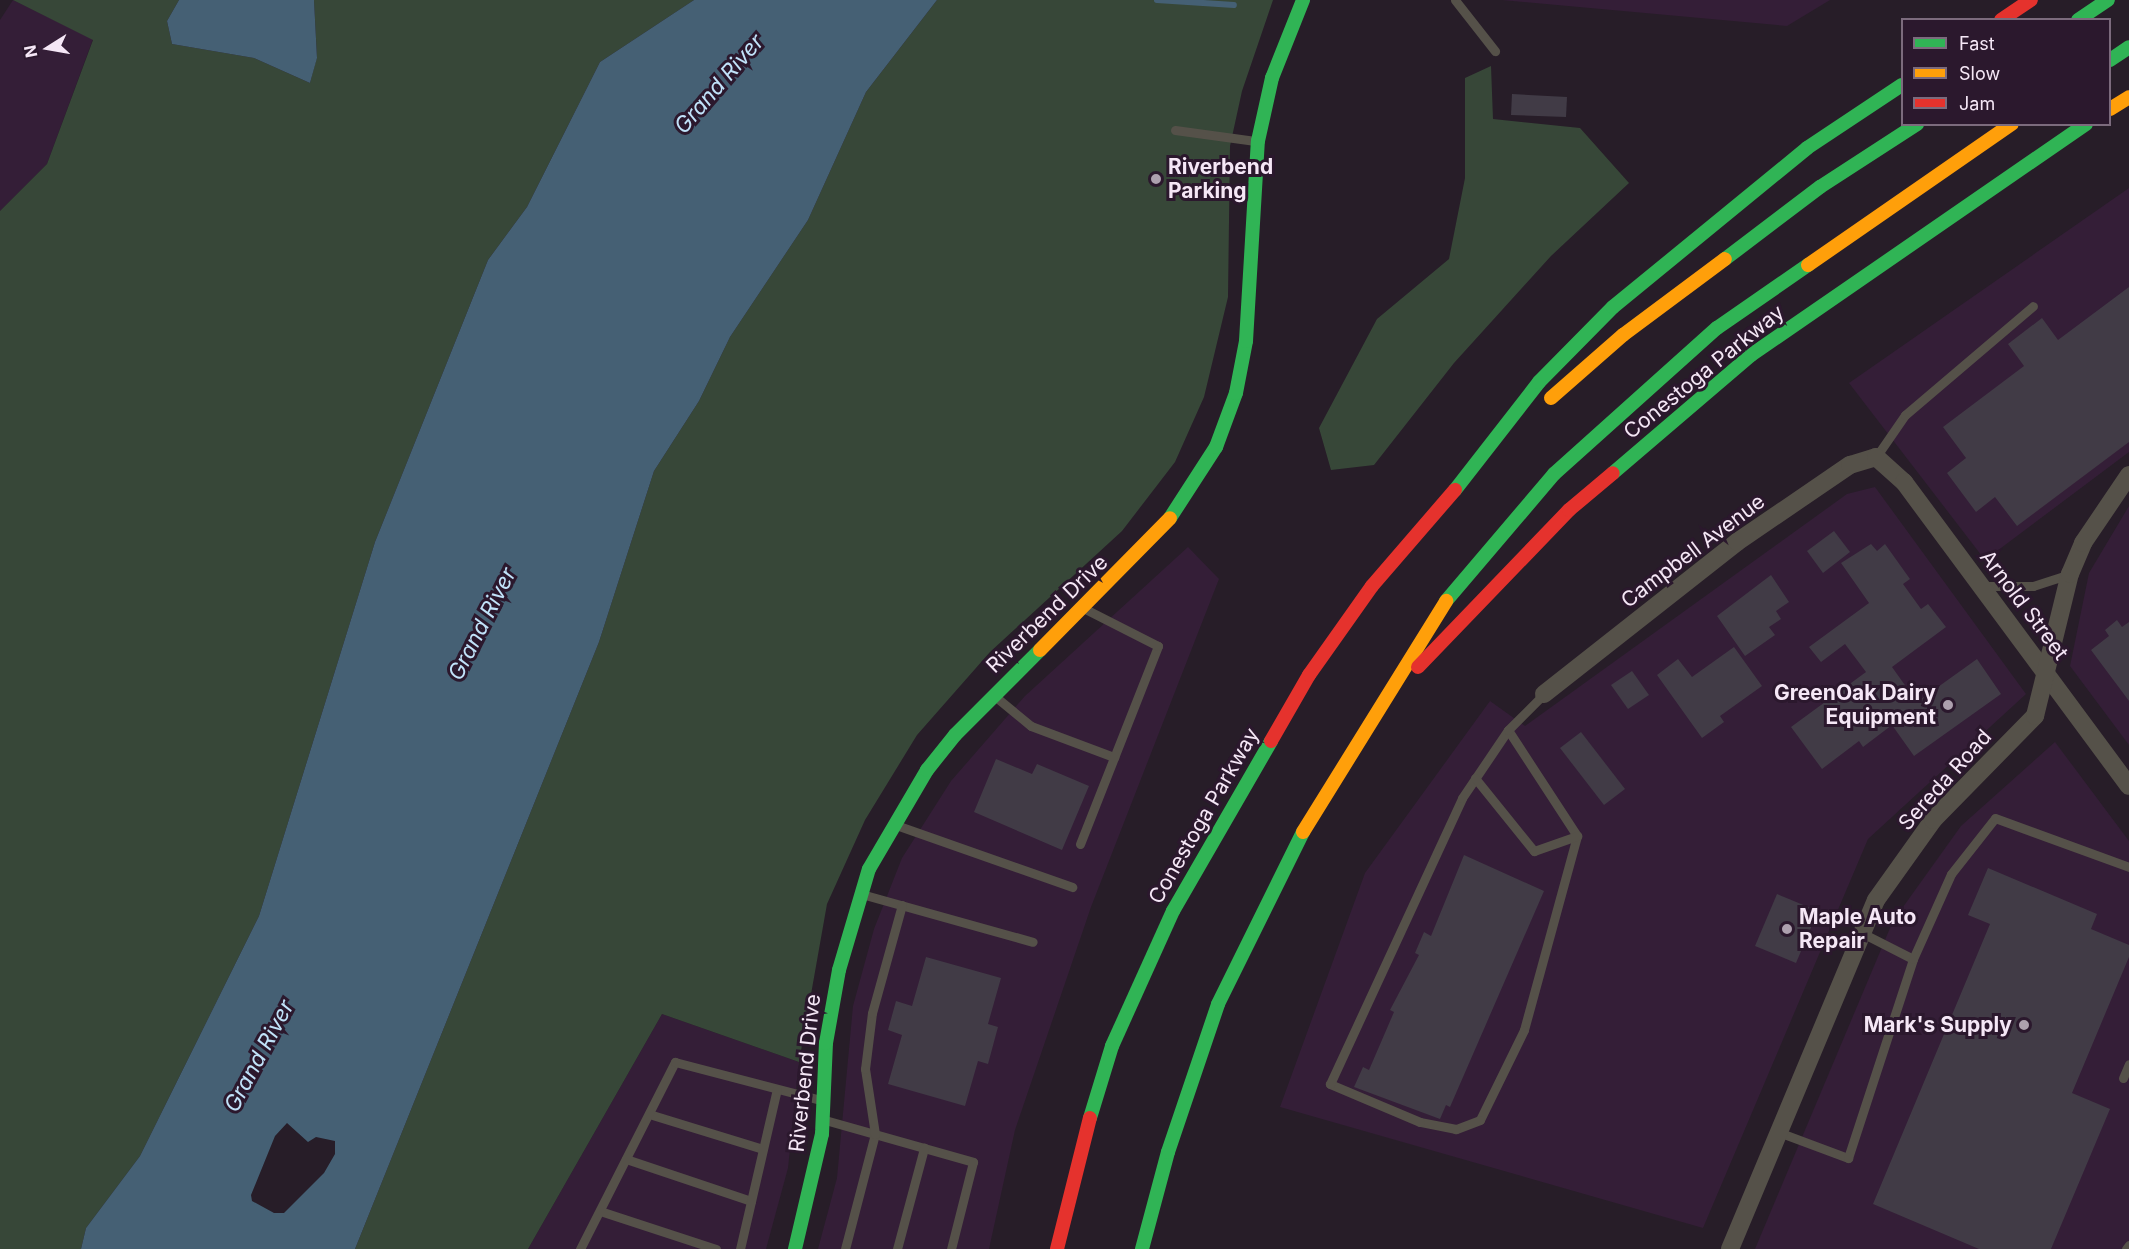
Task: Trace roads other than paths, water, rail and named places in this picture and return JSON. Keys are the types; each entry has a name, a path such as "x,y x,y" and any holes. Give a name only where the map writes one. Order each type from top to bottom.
{"main road":[{"name":"Riverbend Drive","path":"795,1249 812,1185 822,1119 835,991 860,893 894,824 927,770 994,696 1171,518 1189,495 1224,426 1246,340 1258,141 1272,78 1303,0"},
{"path":"2004,18 2031,0"},
{"path":"2081,18 2108,0"},
{"path":"2111,59 2129,47"},
{"name":"Conestoga Parkway","path":"1057,1249 1076,1165 1112,1046 1173,911 1309,675 1372,586 1486,455 1539,382 1613,307 1807,148 1901,86"},
{"path":"2111,108 2129,97"},
{"name":"Conestoga Parkway","path":"1486,455 1623,335 1820,187 1914,126"},
{"name":"Conestoga Parkway","path":"1142,1249 1168,1152 1218,1004 1292,850 1384,695 1458,582 1563,467 1717,328 2009,126"},
{"name":"Conestoga Parkway","path":"1384,695 1439,648 1569,510 1751,355 2083,126"}],"street":[{"name":"Arnold Street","path":"1876,457 1904,482 2129,786"},
{"name":"Campbell Avenue","path":"1544,694 1737,542 1850,465 1876,457"},
{"name":"Sereda Road","path":"1730,1249 1876,900 1934,820 2035,716 2044,671 2070,574 2083,543 2129,476"}],"lane":[{"path":"1455,0 1495,51"},
{"path":"1175,130 1258,141"},
{"path":"1876,457 1905,415 2033,306"},
{"path":"1982,586 2033,586 2070,574"},
{"path":"1080,844 1158,646 1082,607"},
{"path":"1509,730 1577,836 1524,1030 1480,1120 1456,1129 1420,1122 1330,1084 1438,841 1475,778 1509,730 1544,694"},
{"path":"994,696 1031,726 1114,757"},
{"path":"1475,778 1534,851 1577,836"},
{"path":"1778,1132 1848,1158 1913,959 1951,874 1995,818 2129,867"},
{"path":"894,824 1072,887"},
{"path":"860,893 1033,942"},
{"path":"845,1249 875,1134 865,1069 872,1013 902,905"},
{"path":"1862,933 1913,959"},
{"path":"580,1249 675,1062 823,1101"},
{"path":"2123,1078 2129,1064"},
{"path":"740,1249 777,1089"},
{"path":"649,1114 763,1149"},
{"path":"822,1119 973,1162 951,1249"},
{"path":"897,1249 924,1148"},
{"path":"626,1159 751,1201"},
{"path":"600,1211 716,1249"},
{"path":"2126,1249 2129,1245"}],"water":[{"path":"179,0 314,0 317,58 310,83 254,58 172,44 167,21"},
{"name":"Grand River","path":"694,0 937,0 866,92 808,220 730,337 699,401 654,471 599,642 355,1249 81,1249 86,1228 140,1156 259,916 375,542 488,260 527,207 600,62","holes":["287,1123 308,1142 316,1137 335,1141 335,1154 324,1173 284,1213 274,1213 252,1201 251,1195 275,1136"]}],"waterway":[{"path":"1157,0 1234,5"}],"place":[{"name":"Riverbend Parking","path":"1156,179"},
{"name":"GreenOak Dairy Equipment","path":"1948,705"},
{"name":"Maple Auto Repair","path":"1787,929"},
{"name":"Mark's Supply","path":"2024,1025"}]}
